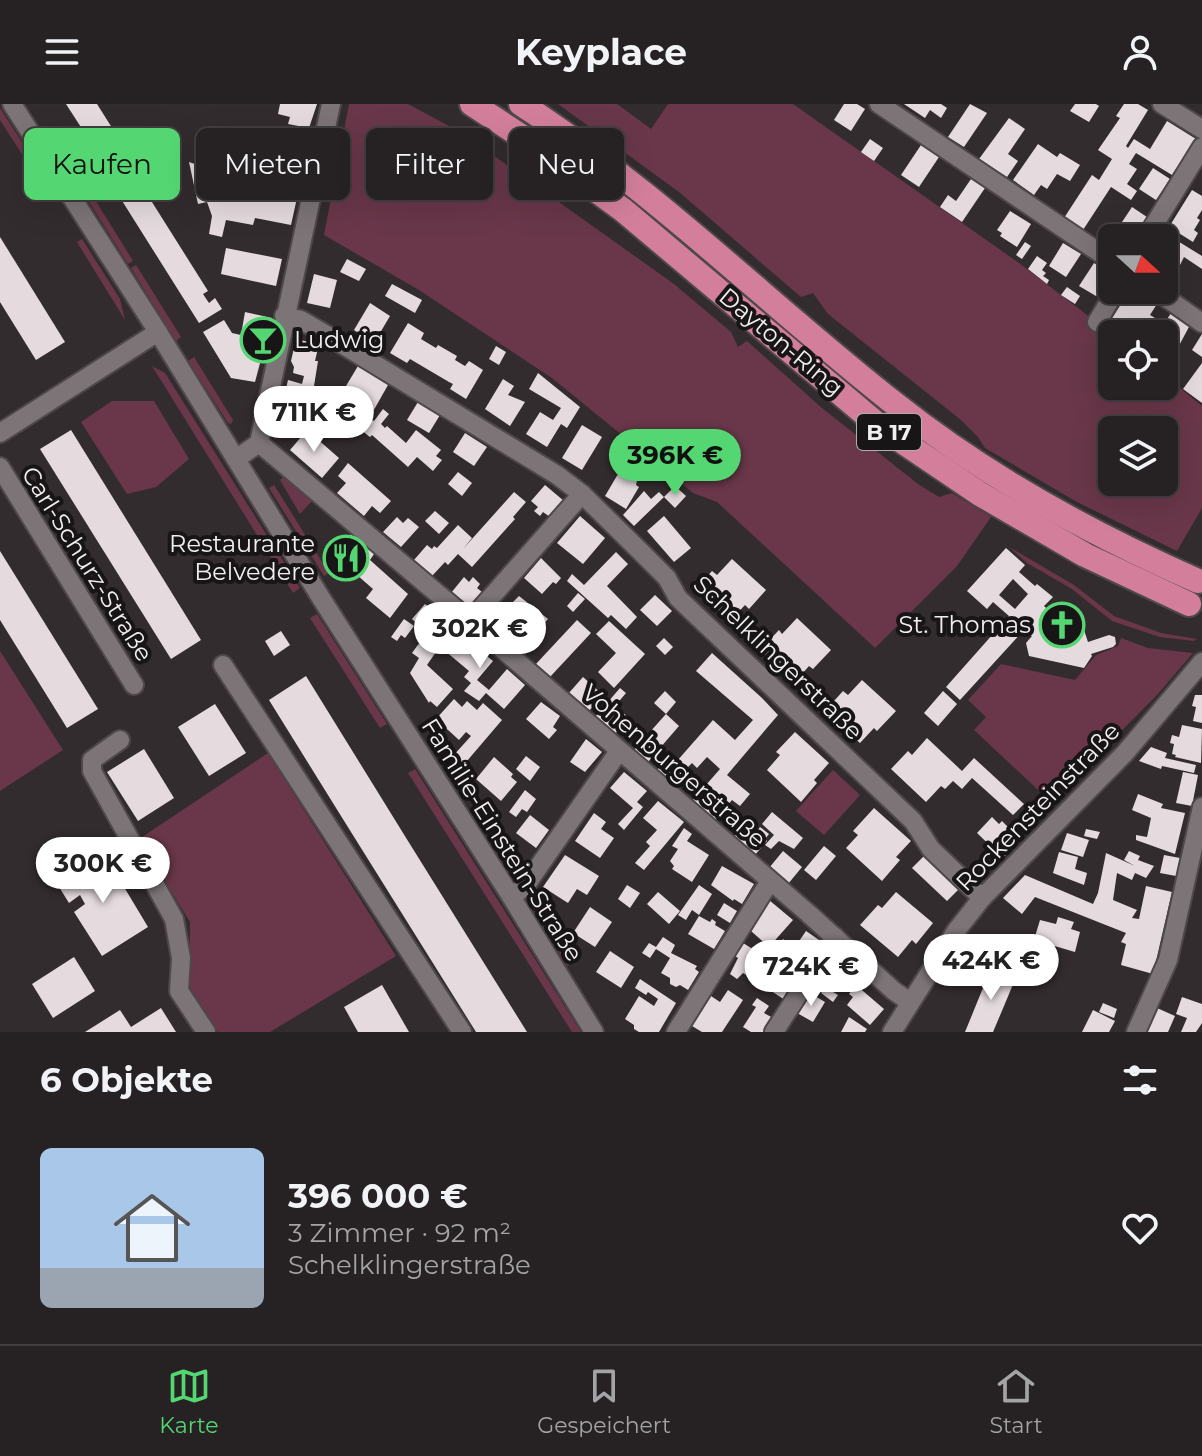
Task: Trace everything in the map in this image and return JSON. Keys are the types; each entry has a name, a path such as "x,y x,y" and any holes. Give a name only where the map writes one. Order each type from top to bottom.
{"highway":[{"name":"Dayton-Ring","path":"472,104 623,210 878,425 980,494 1085,555 1194,593 991,472 896,405 639,189 521,104"}],"street":[{"name":"Familie-Einstein-Straße","path":"12,104 158,332 594,1032"},
{"path":"236,459 259,443 331,104"},
{"path":"879,104 1098,252"},
{"path":"1162,104 1202,129"},
{"path":"1155,224 1202,147"},
{"path":"1097,322 1108,304"},
{"path":"1175,304 1202,323"},
{"name":"Schelklingerstraße","path":"284,316 301,320 325,334 547,468 582,494 667,578 678,598 913,821 931,849 982,898"},
{"path":"0,433 158,332"},
{"name":"Vohenburgerstraße","path":"259,443 470,621 910,1002"},
{"name":"Carl-Schurz-Straße","path":"0,467 134,685"},
{"path":"470,621 582,494"},
{"name":"Rockensteinstraße","path":"892,1032 956,931 982,898 1125,753 1202,662"},
{"path":"223,665 462,1032"},
{"path":"120,740 92,760 92,771 174,919 181,958 179,991 206,1032"},
{"path":"512,898 528,882 619,751"},
{"path":"1136,1032 1168,960 1202,807"},
{"path":"676,1032 770,881"},
{"path":"774,1032 835,937"}],"shaded area":[{"path":"349,104 408,104 453,128 366,128 366,200 493,200 493,155 509,166 509,200 556,200 674,284 731,332 738,347 747,341 822,408 918,484 939,497 952,493 991,517 957,566 875,648 717,502 693,493 552,378 419,290 324,235 331,200 350,200 350,128 344,128"},
{"path":"558,104 617,104 651,129 668,104 793,104 1019,263 1098,323 1098,400 1178,400 1178,386 1202,406 1202,508 1177,551 1077,502 985,448 961,420 828,314 813,293 801,297 679,192 624,152 624,128 591,128"},
{"path":"0,108 24,145 24,157 0,120"},
{"path":"88,200 95,200 133,261 128,264"},
{"path":"82,239 120,299 125,320 77,242"},
{"path":"136,265 181,337 176,341 131,268"},
{"path":"194,357 233,420 231,424 188,361"},
{"path":"152,366 165,373 300,588 293,593"},
{"path":"112,401 154,401 189,459 156,487 127,494 81,422"},
{"path":"283,477 312,501 300,514 280,480"},
{"path":"274,485 329,573 324,576 269,488"},
{"path":"1009,547 1074,585 1114,616 1161,633 1197,639 1160,637 1112,621 1072,589 1027,563"},
{"path":"317,614 387,724 380,728 310,618"},
{"path":"1121,638 1148,648 1193,653 1158,694 1051,802 974,730 986,717 968,700 1001,664 1075,680 1096,655 1118,646"},
{"path":"0,651 63,750 0,791"},
{"path":"268,753 396,956 270,1032 218,1032 189,986 190,922 139,839"},
{"path":"415,769 581,1032 572,1032 408,773"},
{"path":"833,770 860,795 824,835 796,811"},
{"path":"532,896 572,962 567,966 530,904"}],"building":[{"path":"66,104 97,104 112,128 81,128"},
{"path":"280,104 317,104 309,128 288,124 290,117 278,114"},
{"path":"844,104 857,104 865,109 851,131 834,120"},
{"path":"904,104 941,104 947,108 941,118 930,110 925,118"},
{"path":"970,104 987,113 964,147 948,137"},
{"path":"1075,104 1099,106 1089,122 1070,111"},
{"path":"1124,104 1138,104 1148,110 1126,146 1128,148 1134,139 1150,149 1167,121 1196,139 1172,175 1136,153 1129,164 1137,169 1127,184 1137,191 1131,200 1111,187 1083,230 1064,218 1092,175 1099,180 1112,159 1098,150 1120,118 1116,116"},
{"path":"1009,118 1025,129 1008,154 1018,161 1007,177 979,159"},
{"path":"870,139 883,148 874,161 861,152"},
{"path":"1038,144 1057,157 1060,153 1080,165 1070,181 1057,174 1047,189 1041,185 1034,195 1013,180"},
{"path":"921,145 939,157 919,187 901,175"},
{"path":"189,162 196,164 196,195"},
{"path":"1153,168 1170,179 1156,200 1139,189"},
{"path":"971,179 985,188 962,222 940,207 948,195 956,201"},
{"path":"1192,190 1202,196 1202,210 1197,218 1200,220 1194,230 1198,233 1193,242 1178,233 1178,224 1171,224"},
{"path":"122,200 151,200 208,291 203,294 209,303 215,298 222,309 199,323"},
{"path":"197,200 297,200 291,225 255,218 253,225 226,220 222,237 209,234 212,216 207,202 198,204"},
{"path":"1132,207 1147,217 1143,224 1121,224"},
{"path":"1010,211 1031,224 1017,247 1000,236 1002,233 997,230"},
{"path":"0,237 65,342 36,360 0,302"},
{"path":"1178,241 1202,256 1202,269 1184,257 1179,267"},
{"path":"1025,242 1031,246 1022,259 1016,255"},
{"path":"1063,243 1081,254 1066,277 1049,266"},
{"path":"226,248 282,259 276,286 221,274"},
{"path":"1037,256 1047,263 1042,270 1046,273 1043,276 1049,280 1047,284 1028,269"},
{"path":"347,259 366,269 359,281 340,272"},
{"path":"1094,263 1098,266 1096,296 1079,286"},
{"path":"314,274 337,280 330,308 307,303"},
{"path":"392,284 422,300 415,313 385,296"},
{"path":"1067,287 1080,296 1075,304 1061,295"},
{"path":"370,303 390,316 374,343 354,330"},
{"path":"1121,304 1157,304 1150,315 1154,320 1111,320"},
{"path":"245,312 272,318 255,382 231,378 203,332 224,320 232,333 241,335"},
{"path":"1171,313 1190,325 1178,348 1178,320 1167,320"},
{"path":"408,323 424,333 421,339 457,356 455,360 465,366 469,361 483,370 466,399 450,389 453,384 410,359 407,363 390,353"},
{"path":"1202,334 1202,357 1192,350"},
{"path":"296,339 313,343 312,347 318,348 315,361 318,361 314,386 311,386 307,402 299,400 289,431 277,427 288,380 302,384 304,376 293,373 291,361"},
{"path":"496,346 506,352 499,365 489,359"},
{"path":"1202,363 1202,403 1183,389"},
{"path":"358,366 388,385 371,415 340,396"},
{"path":"538,373 580,407 567,428 561,424 547,447 526,434 540,412 553,420 561,408 529,389"},
{"path":"503,379 514,386 508,395 525,402 510,426 485,409"},
{"path":"418,402 440,415 429,433 407,420"},
{"path":"383,409 389,414 381,424 406,443 416,430 441,450 436,456 442,460 433,471 417,457 408,467 372,435 370,437 361,430 370,418 374,421"},
{"path":"582,425 602,437 582,470 562,458"},
{"path":"71,430 201,640 171,659 40,449"},
{"path":"307,430 339,458 322,478 290,450"},
{"path":"465,433 487,447 474,466 453,452"},
{"path":"348,463 391,501 380,513 372,506 364,516 337,493 346,483 338,476"},
{"path":"627,467 638,476 636,485 639,487 626,509 605,496 618,474"},
{"path":"458,472 472,483 462,496 448,484"},
{"path":"545,485 564,501 550,517 543,512 540,516 534,511 538,507 531,501"},
{"path":"675,486 686,496 675,508 664,497"},
{"path":"644,491 651,499 659,492 664,497 634,526 623,515"},
{"path":"514,492 526,502 513,517 515,519 472,567 458,554 432,576 414,560 427,545 437,548 458,525 472,538 463,549"},
{"path":"435,511 449,523 439,534 425,521"},
{"path":"580,516 605,538 583,564 557,543"},
{"path":"664,516 691,548 674,562 647,531"},
{"path":"397,517 403,523 408,518 419,527 401,547 383,532"},
{"path":"351,534 374,554 370,560 408,594 390,618 366,598 373,589 341,561 343,554 338,550"},
{"path":"1006,548 1025,565 1019,572 1053,597 1044,606 1052,614 1062,603 1076,606 1088,642 1109,635 1115,637 1116,644 1091,654 1084,668 1029,656 1026,643 1032,636 1023,631 960,700 946,687 1009,616 993,602 987,609 967,591","holes":["1013,579 1028,594 1015,609 999,595"]},
{"path":"0,551 98,709 67,728 0,620"},
{"path":"616,552 628,564 607,586 637,617 626,629 611,615 608,618 567,581 572,574 584,585"},
{"path":"541,558 561,578 542,594 524,578"},
{"path":"732,559 766,590 749,609 745,605 730,621 695,590 712,571 717,575"},
{"path":"464,577 469,582 473,577 480,584 477,588 482,592 469,608 451,593"},
{"path":"578,593 585,599 573,612 567,606"},
{"path":"655,595 672,611 657,626 640,610"},
{"path":"519,596 548,619 541,627 513,602"},
{"path":"504,602 521,616 503,637 486,622"},
{"path":"425,604 441,618 427,633 412,619"},
{"path":"797,618 831,650 813,669 809,666 795,682 760,650 779,630 782,634"},
{"path":"404,619 414,626 405,638 401,635 397,641 391,637"},
{"path":"577,620 591,633 549,678 535,665"},
{"path":"609,621 645,654 614,688 598,672 616,653 596,634"},
{"path":"452,628 493,661 477,680 489,690 507,669 525,685 504,709 486,693 479,701 464,691 471,683 464,677 469,671 438,645"},
{"path":"281,631 290,645 274,656 265,641"},
{"path":"423,638 438,649 427,665 453,689 437,707 429,703 410,673 419,658 412,653"},
{"path":"664,638 673,647 665,655 656,646"},
{"path":"712,653 778,715 727,775 750,794 740,806 732,800 715,820 692,801 720,769 707,757 697,768 692,763 686,769 690,772 675,789 656,771 670,755 677,761 713,720 735,740 753,720 696,671"},
{"path":"306,676 527,1032 476,1032 269,700"},
{"path":"583,677 603,695 588,712 568,694"},
{"path":"862,680 896,711 860,743 825,711 843,691 848,695"},
{"path":"620,688 626,693 615,706 629,718 615,734 595,717"},
{"path":"665,691 676,702 666,714 654,703"},
{"path":"943,691 957,704 938,726 924,713"},
{"path":"1195,695 1202,695 1202,723 1193,721"},
{"path":"454,699 462,707 467,701 477,710 483,703 502,720 461,768 453,756 471,736 466,732 459,740 436,719"},
{"path":"541,702 560,716 553,727 557,730 549,739 526,719"},
{"path":"215,704 246,753 209,776 178,727"},
{"path":"666,714 679,726 647,763 633,751"},
{"path":"1182,725 1202,729 1201,763 1172,754 1172,735 1179,737"},
{"path":"795,732 829,763 801,802 767,770 780,755 776,752"},
{"path":"927,738 962,771 974,758 1024,804 1013,815 972,778 962,789 953,781 945,789 941,786 926,802 891,769 908,751 912,755"},
{"path":"586,739 602,752 585,772 570,762"},
{"path":"1151,747 1167,753 1165,758 1196,765 1194,773 1162,766 1161,769 1139,761"},
{"path":"144,749 174,798 138,821 107,772"},
{"path":"526,756 540,767 530,781 516,769"},
{"path":"494,757 513,774 511,777 517,782 501,801 476,779"},
{"path":"624,772 647,791 637,802 643,807 624,830 618,824 633,808 610,788"},
{"path":"1183,772 1198,775 1192,806 1176,803"},
{"path":"525,790 536,799 527,812 522,809 516,817 509,812"},
{"path":"1138,794 1163,804 1161,808 1185,813 1175,854 1136,840 1136,835 1147,837 1151,818 1132,810"},
{"path":"658,801 684,822 644,870 635,863 650,846 646,842 657,830 643,818"},
{"path":"874,808 911,841 896,857 900,860 882,881 846,848 858,835 853,831"},
{"path":"772,812 803,838 794,849 779,841 771,849 765,845 774,835 762,824"},
{"path":"594,813 606,822 601,829 614,838 600,858 575,841"},
{"path":"530,815 549,830 536,848 516,833"},
{"path":"992,817 999,824 1002,821 1015,834 1011,837 1017,843 1003,858 977,833"},
{"path":"745,824 756,833 760,827 769,834 754,856 733,837"},
{"path":"684,828 692,834 687,841 709,855 692,882 672,869 674,866 670,861 678,849 672,846"},
{"path":"1086,829 1100,832 1097,839 1084,836"},
{"path":"1067,833 1089,840 1083,857 1061,850"},
{"path":"824,846 836,856 816,880 804,870"},
{"path":"783,851 802,867 788,884 769,868"},
{"path":"1129,851 1140,856 1138,860 1154,866 1146,878 1135,873 1132,880 1117,873 1113,900 1137,910 1132,918 1139,919 1146,886 1172,892 1153,974 1121,965 1126,944 1121,942 1126,933 1035,897 1022,914 1003,898 1025,875 1093,904 1106,853 1135,866 1124,860"},
{"path":"1059,852 1078,857 1075,869 1087,873 1084,885 1053,873"},
{"path":"102,853 115,874 104,881 109,889 121,882 148,927 102,956 74,912 85,904 80,895 69,903 56,882"},
{"path":"926,854 960,888 947,901 912,868"},
{"path":"565,855 599,876 587,895 577,889 568,903 543,887"},
{"path":"1164,855 1180,858 1176,876 1160,873"},
{"path":"722,866 754,884 742,904 711,885"},
{"path":"627,885 640,893 630,908 618,899"},
{"path":"699,885 712,894 699,915 692,910 686,920 678,915"},
{"path":"658,892 680,911 669,924 647,904"},
{"path":"896,892 933,923 916,944 912,940 898,957 860,925 878,905 882,908"},
{"path":"769,900 793,920 769,947 751,931"},
{"path":"724,903 737,911 730,923 717,915"},
{"path":"590,907 612,922 595,947 573,933"},
{"path":"699,916 710,922 712,919 725,931 714,949 688,934"},
{"path":"1058,917 1074,922 1071,929 1080,932 1075,952 1034,940 1040,920 1056,924"},
{"path":"806,931 822,942 803,970 792,962 789,966 781,960 777,965 766,958 753,979 743,973 737,979 730,974 743,943 764,956 770,948 774,951 783,939 791,945 787,951 796,956 798,954 793,950"},
{"path":"663,937 675,945 671,953 697,966 695,969 699,972 688,990 670,984 670,978 661,973 670,958 656,949 650,958 642,953 649,943 656,947"},
{"path":"610,951 634,967 621,988 596,972"},
{"path":"834,956 848,966 836,984 821,974"},
{"path":"74,957 95,991 53,1018 32,984"},
{"path":"784,965 801,975 785,1000 768,989"},
{"path":"992,966 1016,977 993,1032 965,1032"},
{"path":"640,979 676,1003 659,1032 639,1032 625,1019 639,996 654,1006 658,999 635,988"},
{"path":"382,985 409,1032 358,1032 344,1007"},
{"path":"856,985 884,1009 870,1025 847,1005 853,997 849,994"},
{"path":"825,987 838,995 833,1002 821,993"},
{"path":"728,990 743,1000 722,1032 702,1032 692,1026 711,996 720,1002"},
{"path":"810,993 825,1002 813,1022 797,1013"},
{"path":"1182,997 1202,1004 1202,1023 1196,1032 1181,1032 1187,1018 1176,1014"},
{"path":"757,998 769,1006 764,1013 773,1018 763,1032 751,1032 743,1027 756,1007 752,1005"},
{"path":"1103,1003 1117,1009 1114,1018 1099,1012"},
{"path":"161,1008 176,1032 85,1032 120,1010 131,1027"},
{"path":"1157,1008 1175,1016 1168,1032 1146,1032"},
{"path":"1093,1010 1115,1021 1109,1032 1082,1032"},
{"path":"849,1017 867,1029 865,1032 841,1032"}],"place":[{"name":"Ludwig","path":"263,340"},
{"name":"Restaurante Belvedere","path":"346,558"},
{"name":"St. Thomas","path":"1062,625"}]}
